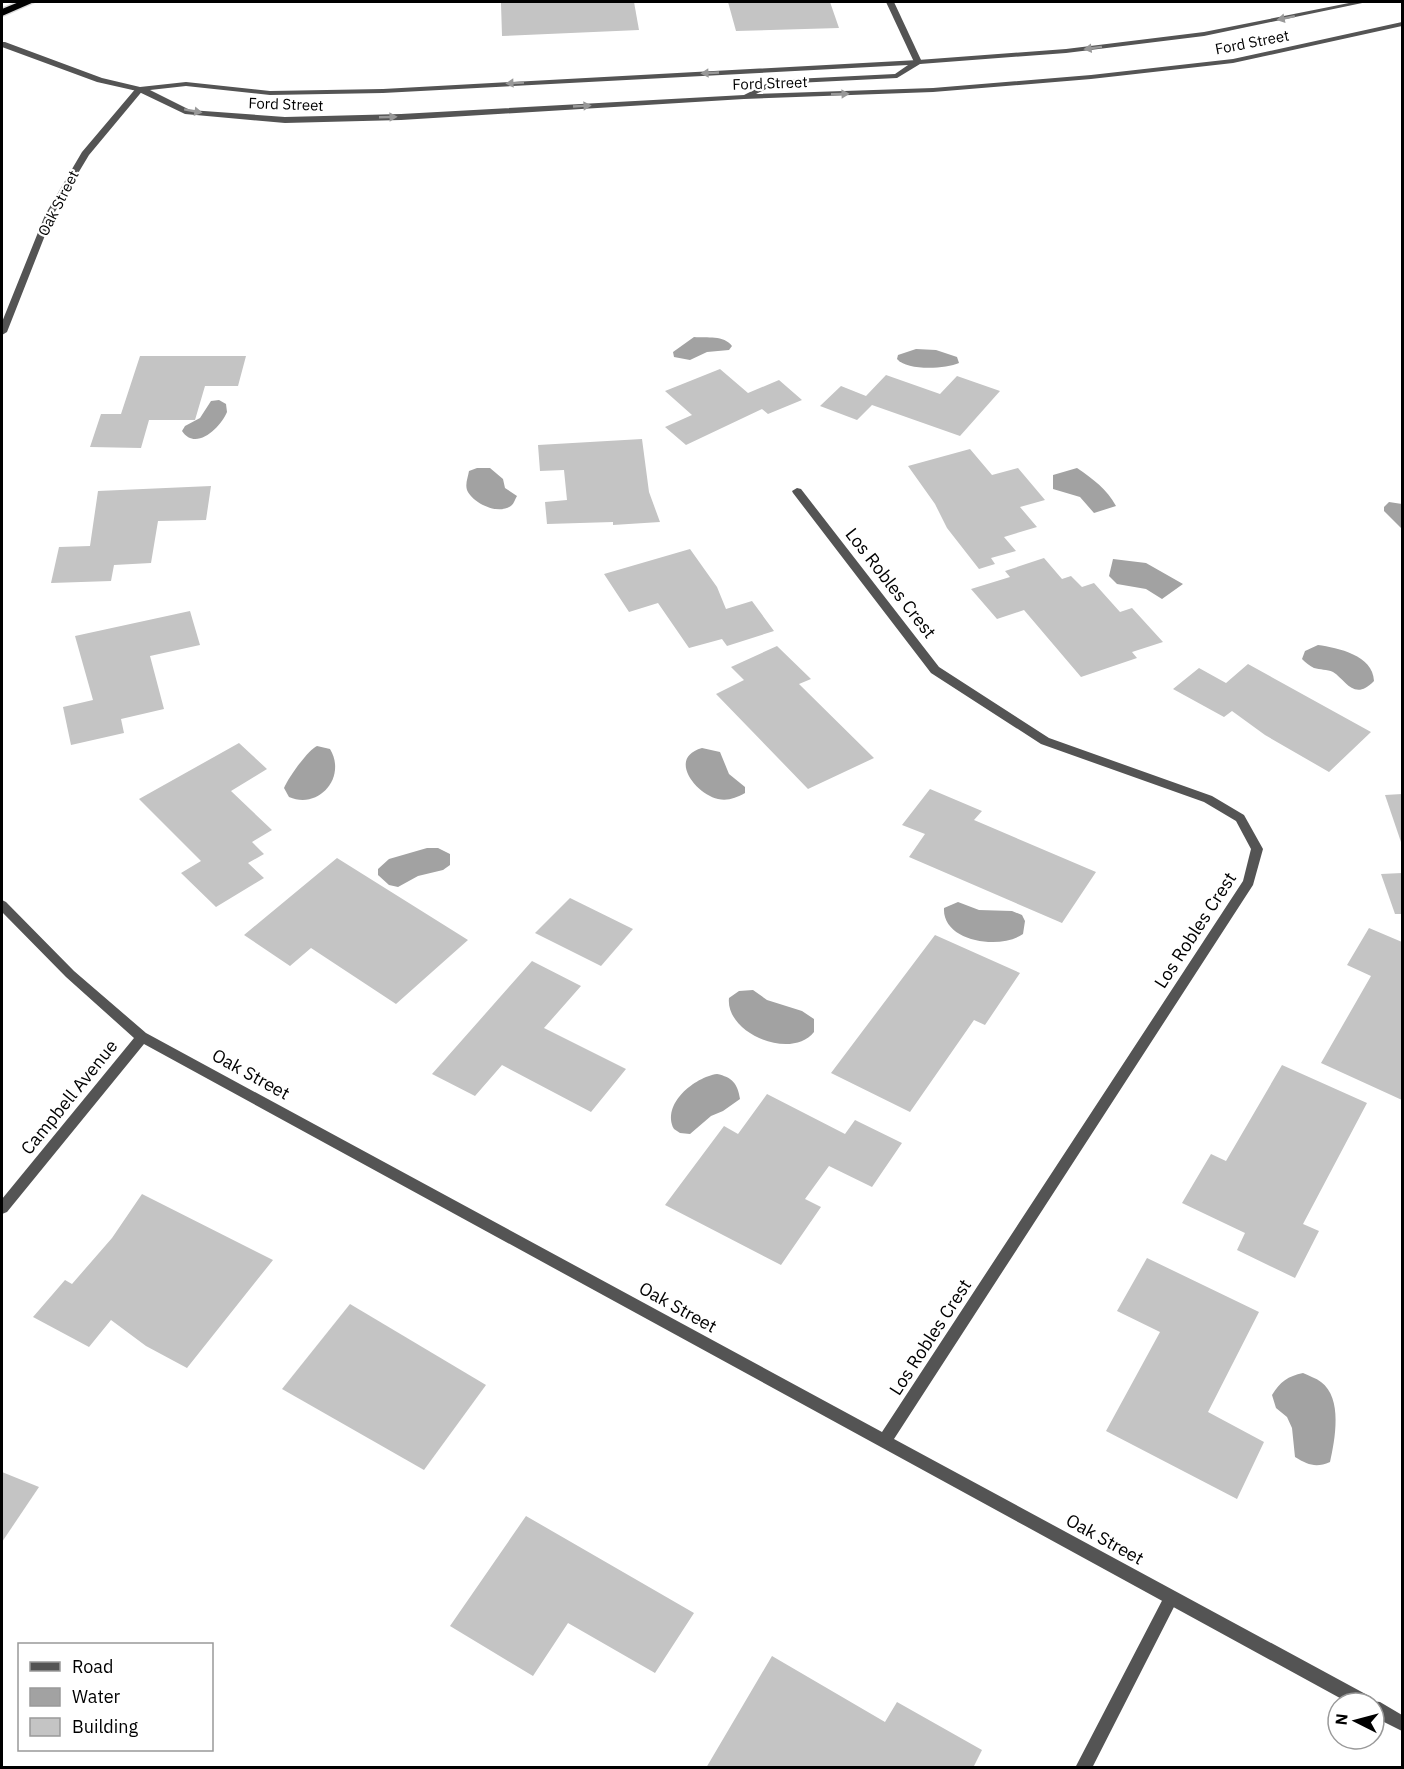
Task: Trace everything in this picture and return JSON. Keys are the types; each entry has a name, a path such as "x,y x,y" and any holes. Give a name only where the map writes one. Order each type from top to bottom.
{"highway":[{"path":"2,13 28,2"}],"street":[{"path":"744,97 774,82 897,76 918,62 891,2"},
{"name":"Ford Street","path":"140,89 186,84 270,93 383,90 918,62 1066,51 1204,34 1364,2"},
{"name":"Ford Street","path":"2,44 100,80 140,89 188,112 285,120 401,117 744,97 933,90 1103,76 1233,61 1402,24"},
{"name":"Oak Street","path":"2,332 50,215 85,154 140,89"},
{"name":"Los Robles Crest","path":"797,491 935,670 1045,741 1208,799 1240,818 1257,849 1249,882 884,1441"},
{"name":"Oak Street","path":"2,905 70,975 142,1037 1343,1691"},
{"name":"Campbell Avenue","path":"2,1208 142,1037"},
{"path":"1083,1767 1171,1598"},
{"path":"1386,1714 1402,1723"}],"water":[{"path":"694,337 725,340 732,346 729,350 707,352 690,360 674,357 673,352"},
{"path":"916,349 936,350 957,357 959,363 927,368 909,366 897,359 898,355"},
{"path":"219,400 226,404 227,412 214,430 208,435 194,439 182,431 185,426 200,418 211,401"},
{"path":"477,468 490,468 503,479 505,488 517,496 512,505 507,508 494,509 481,504 470,495 466,485 469,471"},
{"path":"1077,468 1104,489 1116,506 1094,513 1080,497 1053,489 1053,475"},
{"path":"1389,502 1402,504 1402,529 1384,511 1384,507"},
{"path":"1113,559 1146,563 1183,584 1162,599 1146,589 1117,584 1109,576"},
{"path":"1318,645 1335,648 1361,659 1368,665 1374,681 1361,690 1356,689 1333,672 1311,666 1302,659 1305,651"},
{"path":"317,746 330,749 335,770 332,780 320,795 310,799 300,800 289,797 284,788 286,783 304,758"},
{"path":"702,748 720,752 729,774 745,787 745,793 732,799 718,799 701,790 694,783 686,767 687,759 692,753"},
{"path":"427,848 438,848 450,854 450,865 443,870 418,876 398,887 389,885 378,875 378,869 389,859"},
{"path":"958,902 979,910 1012,911 1022,915 1025,921 1023,934 1013,939 988,942 962,935 952,929 946,920 944,908"},
{"path":"753,990 767,1000 802,1011 814,1019 814,1032 804,1040 790,1044 761,1039 748,1032 737,1022 731,1011 729,998 739,991"},
{"path":"717,1074 733,1082 738,1089 740,1099 711,1116 690,1134 680,1133 674,1129 671,1120 672,1110 682,1093 699,1080"},
{"path":"1303,1373 1319,1381 1328,1389 1335,1409 1334,1442 1330,1462 1320,1465 1308,1464 1295,1457 1292,1428 1287,1417 1276,1408 1272,1395 1285,1380"}],"building":[{"path":"634,2 639,30 502,36 501,3"},
{"path":"728,2 830,2 839,28 736,31"},
{"path":"140,356 246,356 238,386 205,386 195,420 149,420 141,448 90,447 101,414 121,414"},
{"path":"720,369 748,393 779,380 802,400 768,414 762,409 686,445 665,427 692,415 665,391"},
{"path":"886,375 940,394 957,376 1000,391 960,436 872,405 857,420 820,406 841,386 866,396"},
{"path":"642,439 649,492 660,522 613,525 613,522 547,524 545,502 567,500 564,470 540,471 538,445"},
{"path":"970,449 992,475 1018,468 1045,500 1020,507 1037,527 1004,537 1016,551 991,558 995,564 979,569 947,528 935,504 908,466"},
{"path":"211,486 206,520 158,521 151,563 114,565 111,581 51,583 59,547 90,546 98,491"},
{"path":"690,549 717,587 726,609 752,601 774,631 727,646 722,639 689,648 658,603 629,612 604,574"},
{"path":"1044,558 1062,579 1071,576 1082,587 1094,583 1120,612 1132,608 1163,642 1132,652 1137,658 1081,677 1024,610 997,619 971,589 1010,577 1005,571"},
{"path":"190,611 200,645 150,656 164,709 121,719 124,733 71,745 63,707 93,700 75,636"},
{"path":"777,646 811,679 799,684 874,758 808,789 716,694 744,680 731,667"},
{"path":"1248,664 1371,732 1329,772 1265,735 1232,711 1224,717 1173,689 1199,668 1226,683"},
{"path":"239,743 267,769 231,791 272,830 252,842 264,854 248,863 264,878 216,907 181,873 201,861 139,799"},
{"path":"930,789 982,811 974,820 1096,872 1062,923 909,857 925,834 902,825"},
{"path":"1402,794 1402,845 1385,795"},
{"path":"337,858 468,940 396,1004 311,948 290,966 244,935"},
{"path":"1402,873 1402,914 1395,914 1381,874"},
{"path":"570,898 633,929 601,966 535,933"},
{"path":"1369,928 1402,942 1402,1100 1321,1063 1371,976 1347,965"},
{"path":"935,935 1020,973 985,1025 974,1020 910,1112 831,1073"},
{"path":"532,961 581,986 544,1028 626,1069 591,1112 502,1065 475,1096 432,1074"},
{"path":"1282,1065 1367,1103 1303,1224 1319,1231 1295,1278 1237,1250 1245,1233 1182,1203 1211,1154 1226,1161"},
{"path":"767,1094 845,1134 855,1120 902,1143 872,1187 829,1166 805,1199 821,1207 781,1265 665,1205 724,1126 738,1134"},
{"path":"142,1194 273,1260 187,1368 146,1346 111,1320 89,1347 33,1317 65,1280 72,1284 112,1238"},
{"path":"1147,1258 1259,1312 1208,1412 1264,1442 1237,1499 1106,1431 1160,1332 1117,1311"},
{"path":"350,1304 486,1385 424,1470 282,1389"},
{"path":"2,1472 39,1487 2,1542"},
{"path":"526,1516 694,1613 655,1673 568,1623 533,1676 450,1626"},
{"path":"772,1656 885,1722 897,1702 982,1750 973,1768 706,1768"}]}
